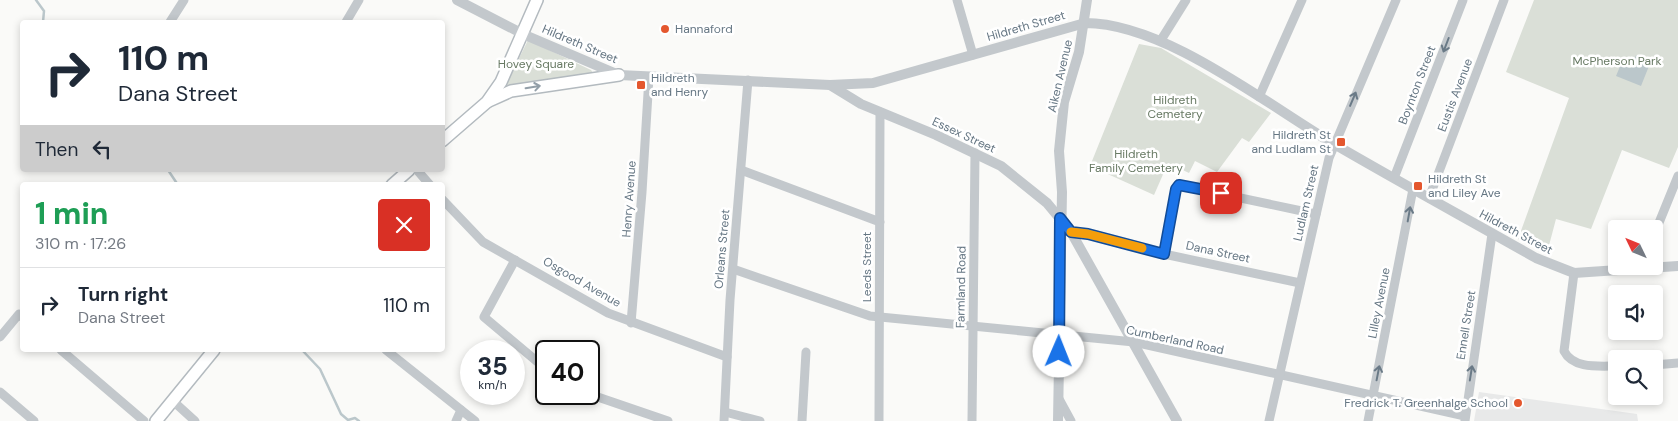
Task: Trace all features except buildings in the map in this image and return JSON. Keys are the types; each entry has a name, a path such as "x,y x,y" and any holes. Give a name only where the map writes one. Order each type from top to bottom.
{"main road":[{"path":"445,138 487,102 500,82 538,0"},
{"path":"487,102 511,91 619,74"},
{"path":"395,182 407,172"},
{"path":"156,421 212,352"}],"street":[{"path":"171,20 184,0"},
{"path":"347,20 360,0"},
{"name":"Hildreth Street","path":"457,0 523,34 619,74 830,85 873,83 1085,23 1096,23 1161,40 1259,97 1334,144 1536,258 1568,273 1608,270"},
{"path":"957,0 973,54"},
{"name":"Aiken Avenue","path":"1058,421 1060,218 1062,192 1059,151 1064,102 1085,23 1087,0"},
{"path":"1161,40 1186,0"},
{"path":"1259,97 1302,0"},
{"name":"Ludlam Street","path":"1269,421 1316,214 1334,144 1396,0"},
{"name":"Boynton Street","path":"1394,178 1464,0"},
{"name":"Eustis Avenue","path":"1429,198 1504,0"},
{"name":"Henry Avenue","path":"631,322 649,77"},
{"name":"Orleans Street","path":"725,416 733,269 748,80"},
{"name":"Essex Street","path":"830,85 861,104 1001,166 1023,181 1047,203 1071,232"},
{"name":"Leeds Street","path":"879,421 880,112"},
{"name":"Farmland Road","path":"972,421 975,153"},
{"path":"741,170 880,222"},
{"path":"419,172 427,182"},
{"path":"1660,220 1678,176"},
{"path":"1164,254 1176,189 1179,185 1316,214"},
{"name":"Lilley Avenue","path":"1368,421 1413,189"},
{"name":"Osgood Avenue","path":"445,202 478,238 608,313 727,357"},
{"path":"1071,232 1177,421"},
{"name":"Dana Street","path":"1071,232 1088,234 1164,254 1300,283"},
{"name":"Ennell Street","path":"1465,419 1492,234"},
{"path":"515,260 484,317 535,360"},
{"name":"Hildreth Street","path":"1663,267 1678,266"},
{"name":"Cumberland Road","path":"733,269 879,318 1134,342 1465,419"},
{"path":"1574,273 1564,351 1568,359 1584,365 1608,366"},
{"path":"0,337 20,317"},
{"path":"63,352 144,421"},
{"path":"388,352 475,421"},
{"path":"802,421 806,352"},
{"path":"1663,364 1678,363"},
{"path":"0,392 34,421"},
{"path":"600,398 668,421"},
{"path":"1059,399 1071,421"},
{"path":"173,401 195,421"},
{"path":"456,421 460,410"},
{"path":"725,416 760,421"}],"shaded area":[{"path":"1636,55 1651,61 1641,86 1616,76 1621,64 1631,68"},
{"name":"Fredrick T. Greenhalge School","path":"1479,392 1637,414 1638,421 1474,421"}],"green space":[{"name":"McPherson Park","path":"1534,0 1678,0 1678,147 1669,168 1622,150 1591,229 1556,219 1547,253 1518,239 1569,98 1506,72"},
{"name":"Hovey Square","path":"528,40 591,70 593,73 591,75 505,87"},
{"name":"Hildreth Cemetery","path":"1139,44 1161,48 1271,113 1249,142 1242,138 1217,172 1195,161 1189,173 1168,163 1154,195 1090,166"}],"waterway":[{"path":"36,0 44,11 43,20"},
{"path":"169,172 176,182"},
{"path":"304,352 320,369 341,414 348,420 355,418 359,421"}],"slow traffic":[{"path":"1071,232 1088,234 1142,248"}],"place":[{"name":"Hannaford","path":"665,29"},
{"name":"Hildreth and Henry","path":"641,85"},
{"name":"Hildreth St and Ludlam St","path":"1341,142"},
{"name":"Hildreth St and Liley Ave","path":"1418,186"},
{"name":"Fredrick T. Greenhalge School","path":"1518,403"}],"route":[{"path":"1059,352 1060,218 1071,232 1088,234 1164,254 1176,189 1179,185 1221,193"}],"park label":[{"name":"Hildreth Family Cemetery","path":"1136,161"}]}
